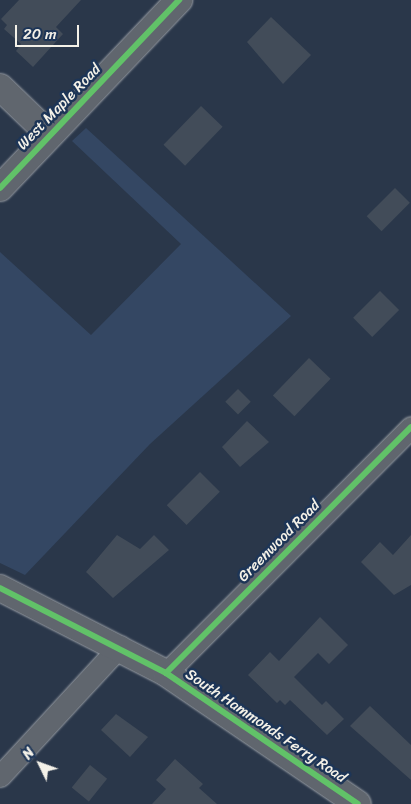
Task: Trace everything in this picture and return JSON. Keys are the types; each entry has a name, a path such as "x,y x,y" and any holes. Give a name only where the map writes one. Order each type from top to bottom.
{"street":[{"name":"West Maple Road","path":"0,188 179,0"},
{"path":"0,87 50,134"},
{"name":"Greenwood Road","path":"166,673 411,427"},
{"name":"South Hammonds Ferry Road","path":"0,588 120,646 166,673 358,804"},
{"path":"0,776 120,646"}],"shaded area":[{"path":"86,128 291,316 150,444 25,575 0,563 0,252 91,335 181,244 72,141"}],"building":[{"path":"19,0 81,0 56,27 63,34 33,67 16,51 21,44 4,29 7,25 1,19"},
{"path":"271,17 311,55 283,84 247,42"},
{"path":"201,106 223,127 185,166 163,145"},
{"path":"395,188 410,203 382,231 367,216"},
{"path":"380,291 399,310 372,337 353,318"},
{"path":"309,358 331,379 294,416 273,395"},
{"path":"238,389 251,402 238,414 225,402"},
{"path":"247,421 269,442 240,467 222,447"},
{"path":"200,472 220,492 187,525 167,505"},
{"path":"117,535 140,549 154,535 169,550 113,598 86,572"},
{"path":"411,535 411,585 394,595 361,562 380,542 393,555"},
{"path":"320,617 348,645 329,664 318,653 294,677 322,705 326,701 344,719 327,735 290,700 285,705 280,700 277,703 248,675 270,652 279,661"},
{"path":"370,706 411,745 411,780 350,726"},
{"path":"116,714 148,737 130,757 101,730"},
{"path":"175,759 203,784 199,788 217,804 152,804 166,789 156,780"},
{"path":"90,765 107,779 89,801 72,788"}],"cycle path":[{"path":"0,188 179,0"},
{"path":"166,673 411,427"},
{"path":"0,588 166,673 358,804"}]}
